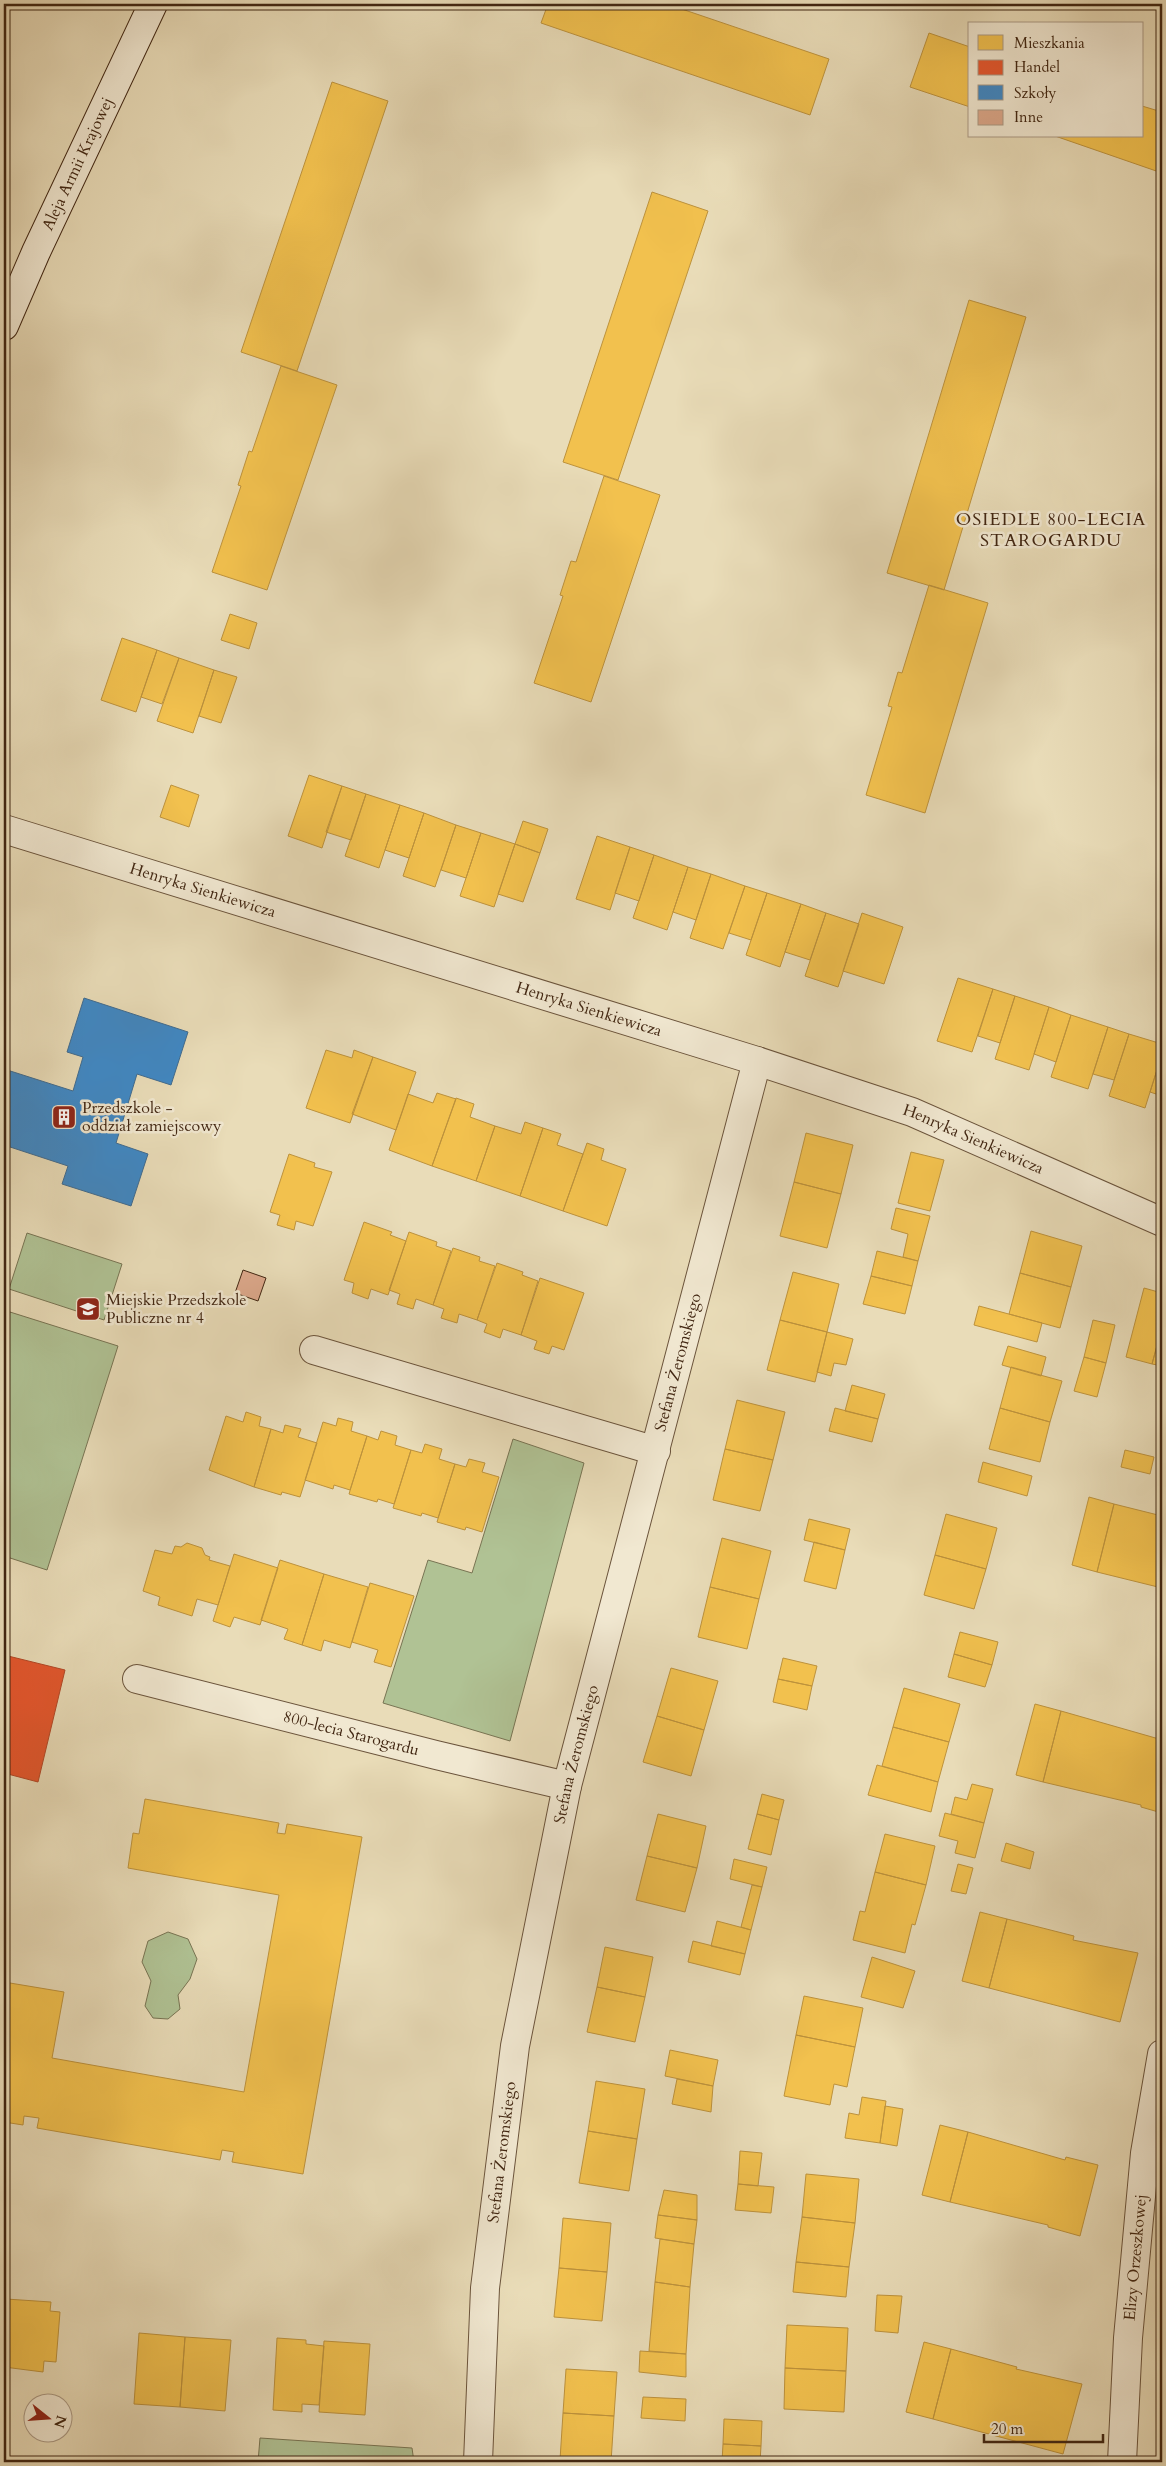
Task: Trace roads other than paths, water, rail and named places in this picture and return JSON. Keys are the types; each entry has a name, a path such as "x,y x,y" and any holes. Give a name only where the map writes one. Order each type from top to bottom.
{"street":[{"name":"Aleja Armii Krajowej","path":"4,326 36,252 153,4"},
{"name":"Henryka Sienkiewicza","path":"4,829 757,1061 912,1112 1162,1222"},
{"name":"Stefana Żeromskiego","path":"478,2462 485,2288 515,2046 567,1786 757,1061"},
{"path":"314,1350 656,1451"},
{"name":"800-lecia Starogardu","path":"137,1679 436,1755 567,1786"},
{"name":"Elizy Orzeszkowej","path":"1122,2462 1128,2338 1145,2153 1162,2054"}],"place":[{"name":"Przedszkole - oddział zamiejscowy","path":"64,1117"},
{"name":"Miejskie Przedszkole Publiczne nr 4","path":"88,1309"}],"district":[{"name":"OSIEDLE 800-LECIA STAROGARDU","path":"1051,529"}]}
